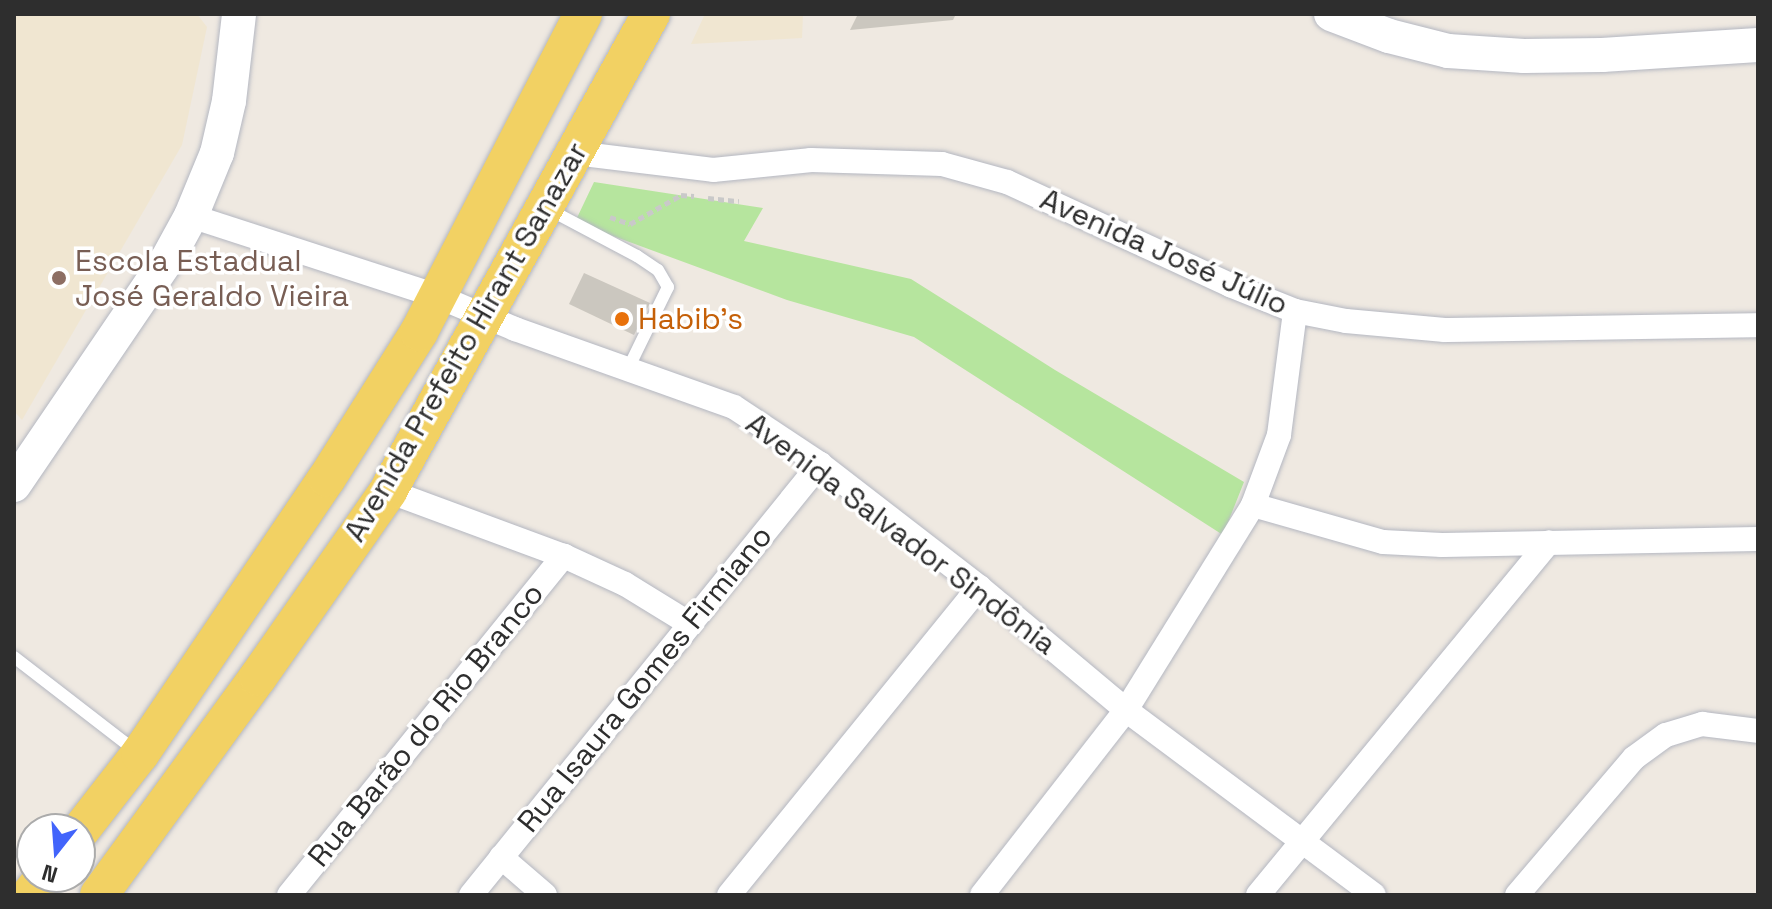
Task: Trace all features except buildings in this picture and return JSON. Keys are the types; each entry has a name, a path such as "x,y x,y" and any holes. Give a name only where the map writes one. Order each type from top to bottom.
{"main road":[{"path":"14,485 167,260 191,216 217,153 229,101 239,14"},
{"name":"Avenida Prefeito Hirant Sanazar","path":"99,895 258,677 388,491 547,208 651,14"},
{"path":"1331,14 1389,36 1448,51 1524,56 1602,55 1758,45"},
{"name":"Avenida Prefeito Hirant Sanazar","path":"94,813 140,754 327,478 419,332 583,17"}],"street":[{"name":"Avenida José Júlio","path":"575,153 713,170 811,160 942,164 1007,182 1230,285 1295,311 1346,321 1445,330 1758,325"},
{"name":"Avenida Salvador Sindônia","path":"191,216 437,296 486,318 734,407 820,464 979,587 1126,710 1301,844 1374,895"},
{"path":"982,895 1126,710 1253,505 1279,435 1295,311"},
{"name":"Rua Isaura Gomes Firmiano","path":"471,895 820,464"},
{"path":"388,491 564,556 625,584 690,624"},
{"path":"1253,505 1383,542 1442,545 1758,539"},
{"path":"1258,895 1549,542"},
{"name":"Rua Barão do Rio Branco","path":"289,895 564,556"},
{"path":"729,895 979,587"},
{"path":"1517,895 1634,758 1666,735 1702,724 1758,731"},
{"path":"501,857 545,895"}],"lane":[{"path":"547,208 637,256 658,270 668,287 629,367"},
{"path":"14,657 140,754"}],"path":[{"path":"602,215 630,224 681,195 739,201"}],"shaded area":[{"name":"Escola Estadual José Geraldo Vieira","path":"14,14 197,14 207,27 182,145 22,420 14,411"},
{"path":"705,14 803,14 802,38 691,44"}],"green space":[{"path":"594,182 763,208 744,241 911,279 1055,370 1244,482 1223,535 914,337 787,300 575,222"}],"place":[{"name":"Escola Estadual José Geraldo Vieira","path":"59,278"},
{"name":"Habib's","path":"622,319"}]}
